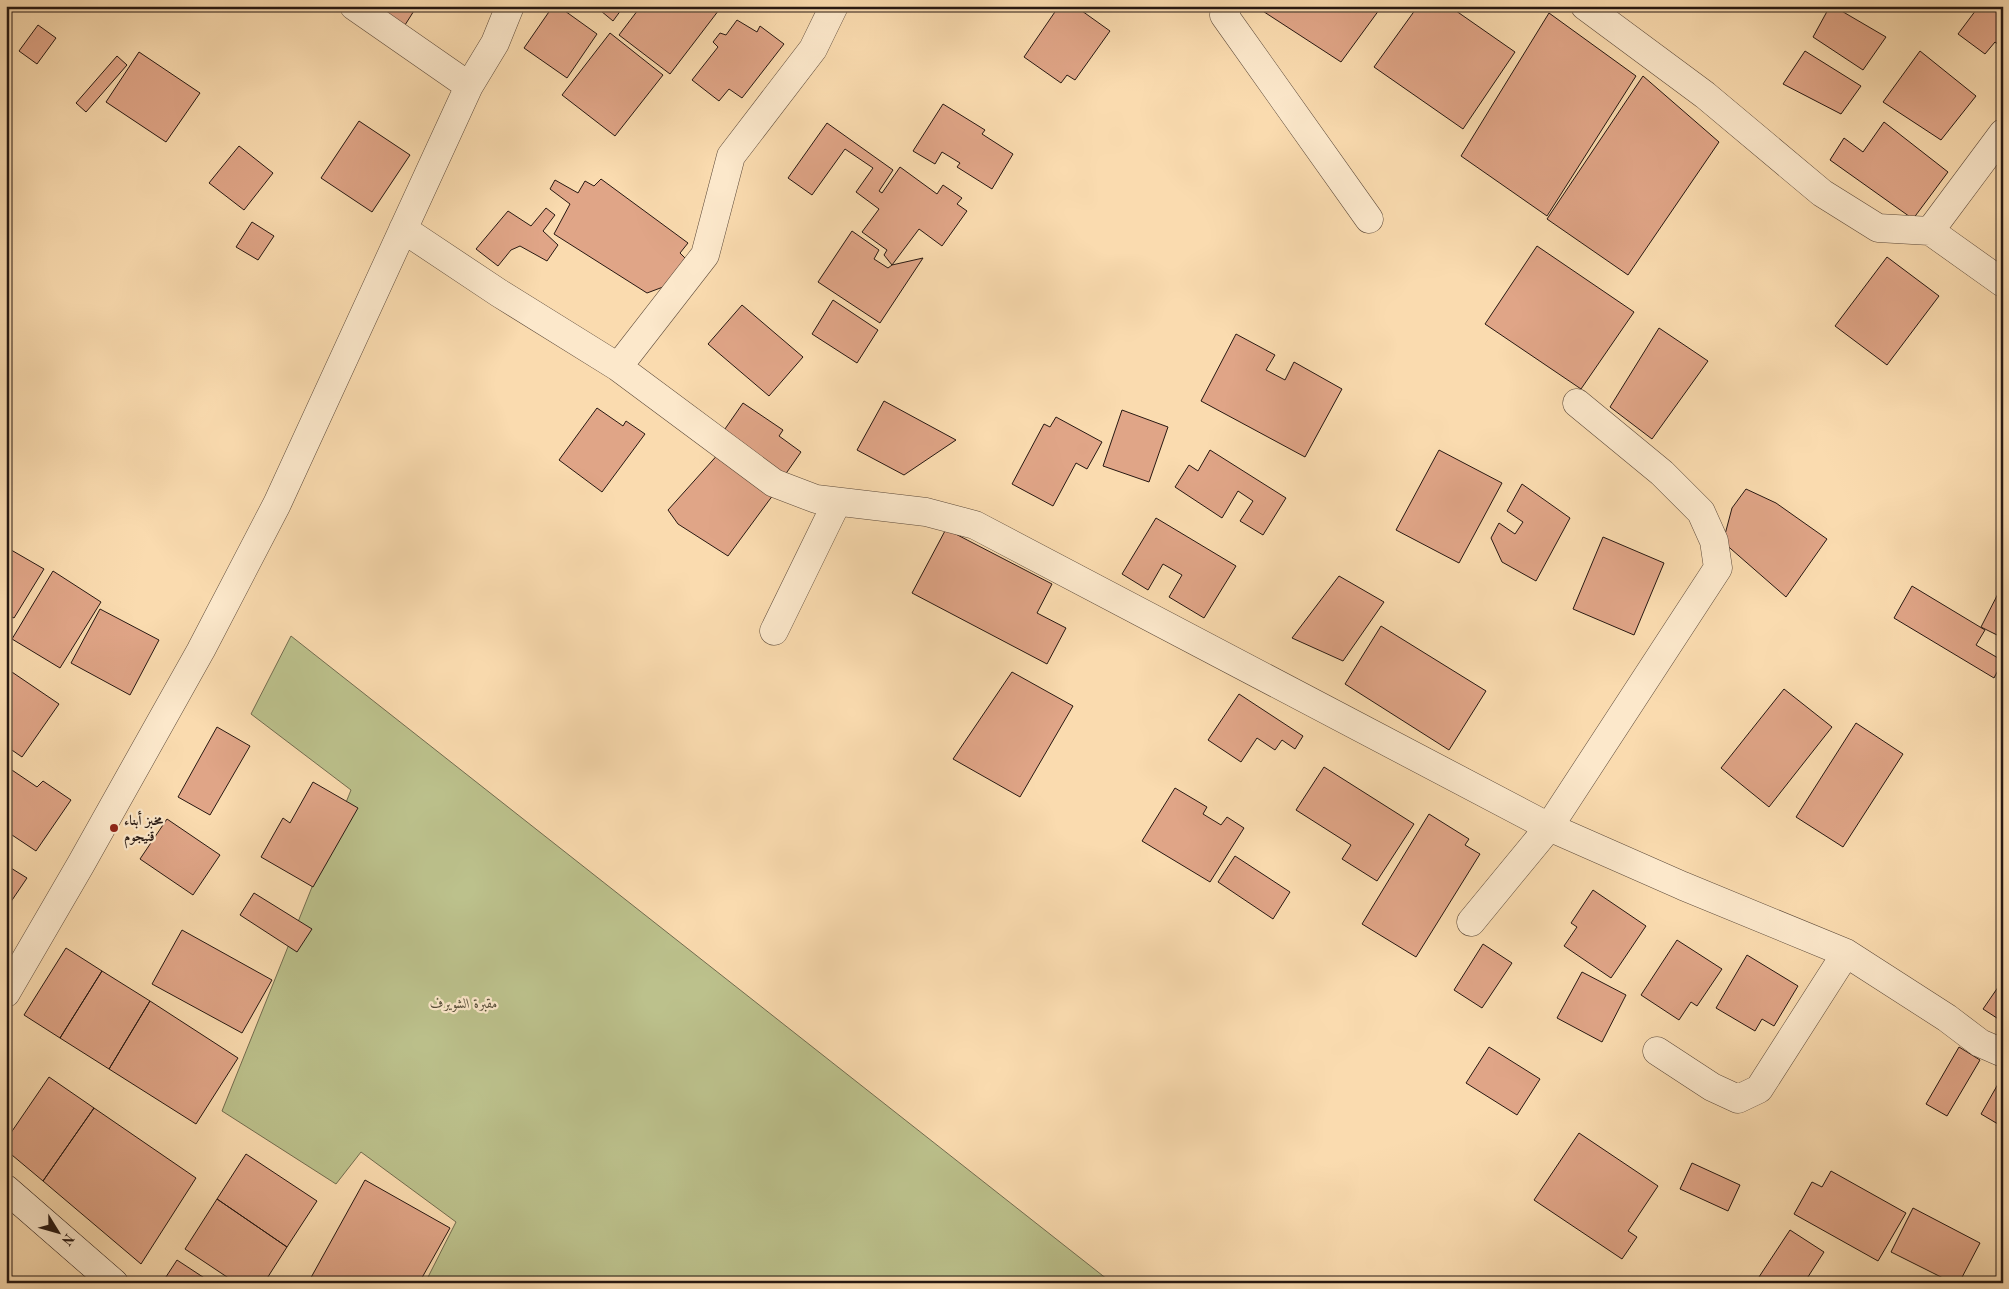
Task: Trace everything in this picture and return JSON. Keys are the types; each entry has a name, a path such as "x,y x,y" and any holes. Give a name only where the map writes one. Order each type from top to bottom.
{"street":[{"path":"354,6 469,86"},
{"path":"6,992 82,864 201,650 277,504 469,86 495,43 510,6"},
{"path":"618,367 705,255 731,156 813,49 834,6"},
{"path":"1228,6 1224,15 1370,220"},
{"path":"1585,6 1705,95 1822,193 1878,228 1930,230 2003,283"},
{"path":"1930,230 2003,133"},
{"path":"403,229 499,293 618,367 774,483 816,499 926,512 975,525 1549,827 1684,886 1846,953 1947,1018 1980,1043 2003,1053"},
{"path":"1471,922 1549,827 1718,568 1714,541 1701,512 1662,473 1578,403"},
{"path":"774,631 838,502"},
{"path":"1658,1051 1712,1087 1738,1099 1759,1089 1846,953"},
{"path":"6,1189 114,1283"}],"green space":[{"name":"مقبرة الشويرف","path":"291,636 1112,1283 425,1283 456,1222 361,1152 336,1184 222,1111 351,790 251,714"}],"building":[{"path":"377,6 417,6 405,25"},
{"path":"553,6 558,6 597,34 567,78 524,48"},
{"path":"595,6 624,6 613,21"},
{"path":"641,6 722,6 670,74 619,35"},
{"path":"1059,6 1075,6 1110,31 1075,80 1067,75 1061,83 1024,57"},
{"path":"1255,6 1382,6 1341,62"},
{"path":"1418,6 1449,6 1515,52 1463,129 1374,67"},
{"path":"1830,6 1886,37 1863,70 1813,37"},
{"path":"1979,6 2003,6 2003,48 1995,42 1985,54 1958,34"},
{"path":"1549,13 1636,76 1547,216 1461,156"},
{"path":"737,20 757,32 760,26 784,44 742,98 729,89 719,101 692,80 718,47 713,42 720,33 726,35"},
{"path":"38,25 56,38 37,64 19,51"},
{"path":"610,33 663,75 615,136 562,95"},
{"path":"1805,51 1861,86 1841,114 1783,84"},
{"path":"1920,51 1976,96 1941,140 1883,102"},
{"path":"139,52 200,93 166,142 106,102"},
{"path":"117,56 127,65 86,112 76,103"},
{"path":"1643,76 1719,142 1628,275 1547,219"},
{"path":"943,104 985,130 982,134 1013,154 992,189 957,167 960,163 942,152 935,164 913,151"},
{"path":"359,121 410,155 372,212 321,178"},
{"path":"1884,122 1948,172 1913,219 1830,160 1844,138 1863,152"},
{"path":"827,123 893,170 879,191 882,193 900,167 937,194 943,185 962,198 957,204 967,211 942,246 919,229 892,265 884,255 887,250 862,232 879,209 856,192 873,168 845,149 812,195 788,178"},
{"path":"239,146 273,173 244,210 209,183"},
{"path":"601,179 688,243 680,253 689,262 671,284 647,293 554,234 570,204 550,189 555,180 578,193 585,181 594,186"},
{"path":"546,208 555,215 543,231 558,245 547,261 520,246 511,250 498,266 476,249 508,211 531,226"},
{"path":"252,222 274,236 258,260 236,247"},
{"path":"852,231 879,250 874,259 888,268 892,265 923,258 880,323 818,282"},
{"path":"1537,246 1634,312 1581,389 1485,324"},
{"path":"1887,257 1939,296 1887,365 1835,326"},
{"path":"833,300 878,330 857,363 812,334"},
{"path":"742,305 803,357 769,396 708,344"},
{"path":"1659,328 1708,361 1652,439 1610,407"},
{"path":"1236,334 1275,355 1266,370 1285,380 1294,362 1342,389 1305,457 1201,401"},
{"path":"884,401 956,440 904,475 857,450"},
{"path":"743,403 783,430 779,436 801,452 780,482 718,439"},
{"path":"597,408 623,426 626,421 645,434 602,492 559,460"},
{"path":"1122,410 1168,427 1149,482 1103,466"},
{"path":"1056,417 1102,442 1087,469 1076,463 1053,506 1012,484 1044,424 1050,427"},
{"path":"1210,450 1286,498 1263,535 1240,521 1253,501 1238,491 1222,518 1175,487 1189,465 1198,471"},
{"path":"1439,450 1502,483 1459,563 1396,530"},
{"path":"721,451 776,491 728,556 678,524 668,510"},
{"path":"1522,484 1570,518 1536,581 1502,562 1491,538 1499,523 1515,534 1523,522 1507,511"},
{"path":"1746,489 1776,503 1827,539 1786,597 1723,542 1732,508"},
{"path":"1156,518 1236,566 1204,618 1169,597 1182,575 1163,564 1148,590 1122,574"},
{"path":"946,529 1052,584 1037,613 1066,628 1047,664 912,593"},
{"path":"1603,537 1664,563 1634,635 1573,609"},
{"path":"6,547 44,569 14,618 6,614"},
{"path":"53,571 101,602 60,668 12,639"},
{"path":"1339,576 1384,602 1343,661 1292,638"},
{"path":"2003,584 2003,638 1981,627"},
{"path":"1912,586 1985,630 1976,645 2003,661 1994,678 1894,618"},
{"path":"100,609 159,640 130,695 71,663"},
{"path":"1381,626 1486,691 1449,750 1345,684"},
{"path":"6,668 59,704 22,757 6,746"},
{"path":"1012,672 1073,706 1020,797 953,759"},
{"path":"1784,689 1832,727 1769,807 1721,768"},
{"path":"1239,694 1303,736 1295,749 1282,740 1275,750 1257,738 1241,762 1208,740"},
{"path":"1856,723 1903,754 1843,847 1796,817"},
{"path":"217,727 250,746 210,815 178,797"},
{"path":"6,766 37,787 43,781 71,800 36,851 6,831"},
{"path":"1324,767 1414,824 1377,881 1342,859 1351,845 1296,810"},
{"path":"313,782 358,808 313,887 261,857 283,818 290,823"},
{"path":"1175,788 1207,807 1203,814 1221,825 1227,817 1244,828 1210,882 1142,841"},
{"path":"1429,814 1469,839 1465,845 1480,854 1416,957 1362,924"},
{"path":"167,819 220,855 193,895 140,859"},
{"path":"1235,856 1290,892 1273,919 1218,882"},
{"path":"6,865 27,878 6,909"},
{"path":"1593,890 1646,926 1611,978 1564,946 1577,927 1571,923"},
{"path":"254,893 312,929 297,952 240,915"},
{"path":"182,930 272,980 242,1033 152,984"},
{"path":"1677,940 1722,969 1697,1006 1691,1002 1679,1020 1641,995"},
{"path":"1483,944 1512,963 1482,1008 1454,990"},
{"path":"66,948 102,971 60,1038 24,1015"},
{"path":"1747,955 1798,986 1774,1026 1762,1019 1755,1031 1716,1008"},
{"path":"102,971 150,1001 109,1069 60,1038"},
{"path":"1582,972 1626,995 1602,1042 1557,1018"},
{"path":"2003,980 2003,1022 1983,1009"},
{"path":"150,1001 238,1058 196,1124 109,1069"},
{"path":"1489,1047 1540,1079 1517,1115 1466,1083"},
{"path":"1959,1047 1980,1060 1947,1116 1926,1104"},
{"path":"49,1077 94,1108 43,1181 6,1150 6,1140"},
{"path":"2003,1077 2003,1127 1981,1114"},
{"path":"94,1108 196,1178 141,1264 43,1181"},
{"path":"1579,1133 1658,1186 1628,1231 1637,1237 1622,1259 1534,1200"},
{"path":"246,1154 317,1201 287,1247 217,1199"},
{"path":"1692,1163 1740,1185 1728,1211 1680,1189"},
{"path":"1831,1171 1906,1213 1878,1261 1794,1214 1812,1182 1822,1187"},
{"path":"365,1180 450,1228 419,1283 308,1283"},
{"path":"217,1199 287,1247 264,1283 236,1283 185,1249"},
{"path":"1913,1208 1980,1243 1959,1283 1953,1283 1891,1252"},
{"path":"1790,1230 1824,1252 1804,1283 1755,1283"},
{"path":"177,1260 212,1283 162,1283"}],"place":[{"name":"مخبز أبناء قنيجوم","path":"114,828"}]}
